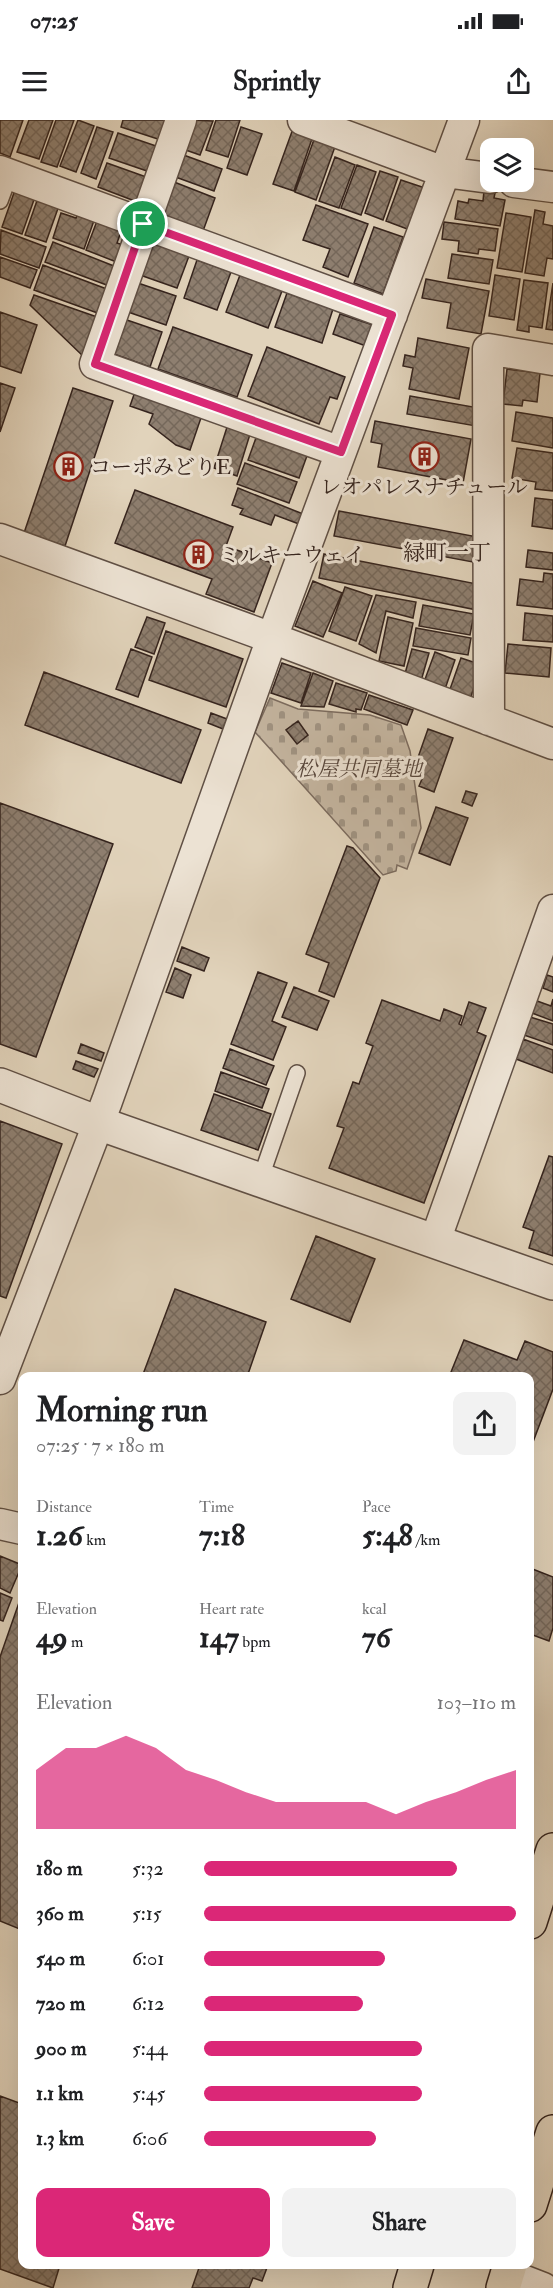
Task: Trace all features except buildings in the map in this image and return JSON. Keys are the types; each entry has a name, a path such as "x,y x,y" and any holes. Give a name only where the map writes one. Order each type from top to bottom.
{"main road":[{"path":"535,1883 553,1850"},
{"path":"534,2192 553,2132"},
{"path":"410,2288 416,2269"}],"street":[{"path":"181,120 95,364 341,452"},
{"path":"303,120 444,172 480,177"},
{"path":"0,1379 98,1123 272,638 464,120"},
{"path":"3,182 143,224 392,315"},
{"path":"534,185 553,187"},
{"path":"489,720 488,349 553,360"},
{"path":"0,539 553,744"},
{"path":"435,1241 553,910"},
{"path":"0,1085 98,1123 553,1283"},
{"path":"0,1524 18,1528"},
{"path":"507,2276 543,2288"}],"lane":[{"path":"260,1180 297,1073"}],"green space":[{"name":"松屋共同墓地","path":"270,698 298,709 370,715 401,725 410,751 421,828 407,869 397,865 396,871 383,875 255,732"}],"place":[{"name":"レオパレスナチュール","path":"424,456"},
{"name":"コーポみどりE","path":"69,467"},
{"name":"ミルキーウェイ","path":"198,555"}],"district":[{"name":"緑町一丁","path":"447,553"}],"route":[{"path":"143,224 392,315 341,452 95,364 143,224"}]}
